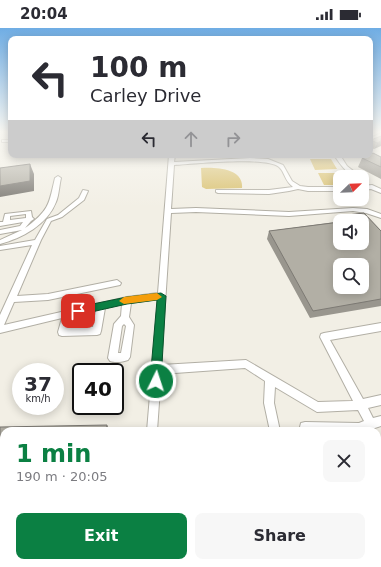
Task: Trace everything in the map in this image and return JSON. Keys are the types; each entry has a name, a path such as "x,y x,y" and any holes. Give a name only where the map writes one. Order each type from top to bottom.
{"street":[{"path":"152,427 172,158"},
{"path":"338,158 349,170"},
{"path":"172,164 250,160 268,161 280,166 290,182 298,187 308,189 333,189"},
{"path":"0,242 22,235 48,210 53,202 58,178"},
{"path":"369,185 381,191"},
{"path":"218,191 275,192 298,187"},
{"path":"0,324 37,242 49,220 60,216 82,199 84,191"},
{"path":"168,210 221,209 277,214 323,212 347,209 368,210 381,216"},
{"path":"3,224 41,217"},
{"path":"0,232 22,228 29,219"},
{"path":"0,248 37,242"},
{"path":"0,303 11,300 48,297 117,283"},
{"path":"0,329 127,300 161,296"},
{"path":"124,318 127,300"},
{"path":"67,314 62,332 97,331 101,306"},
{"path":"365,427 376,423 361,404 324,337 381,327"},
{"path":"156,370 246,364 270,380 317,407 352,406 381,400"},
{"path":"270,380 269,403 275,427"}],"shaded area":[{"path":"310,159 331,159 337,169 315,170"},
{"path":"201,168 228,170 238,176 241,181 242,188 206,189 202,187"},
{"path":"318,173 333,173 333,185 324,185"}],"building":[{"path":"381,157 381,167 362,158"},
{"path":"30,164 30,181 0,186 0,168"},
{"path":"369,218 381,231 381,299 313,311 269,231 333,223 333,250 369,250"},
{"path":"107,425 107,427 0,427"}],"slow traffic":[{"path":"124,301 157,297"}],"route":[{"path":"78,311 127,300 161,296 156,381"}]}
